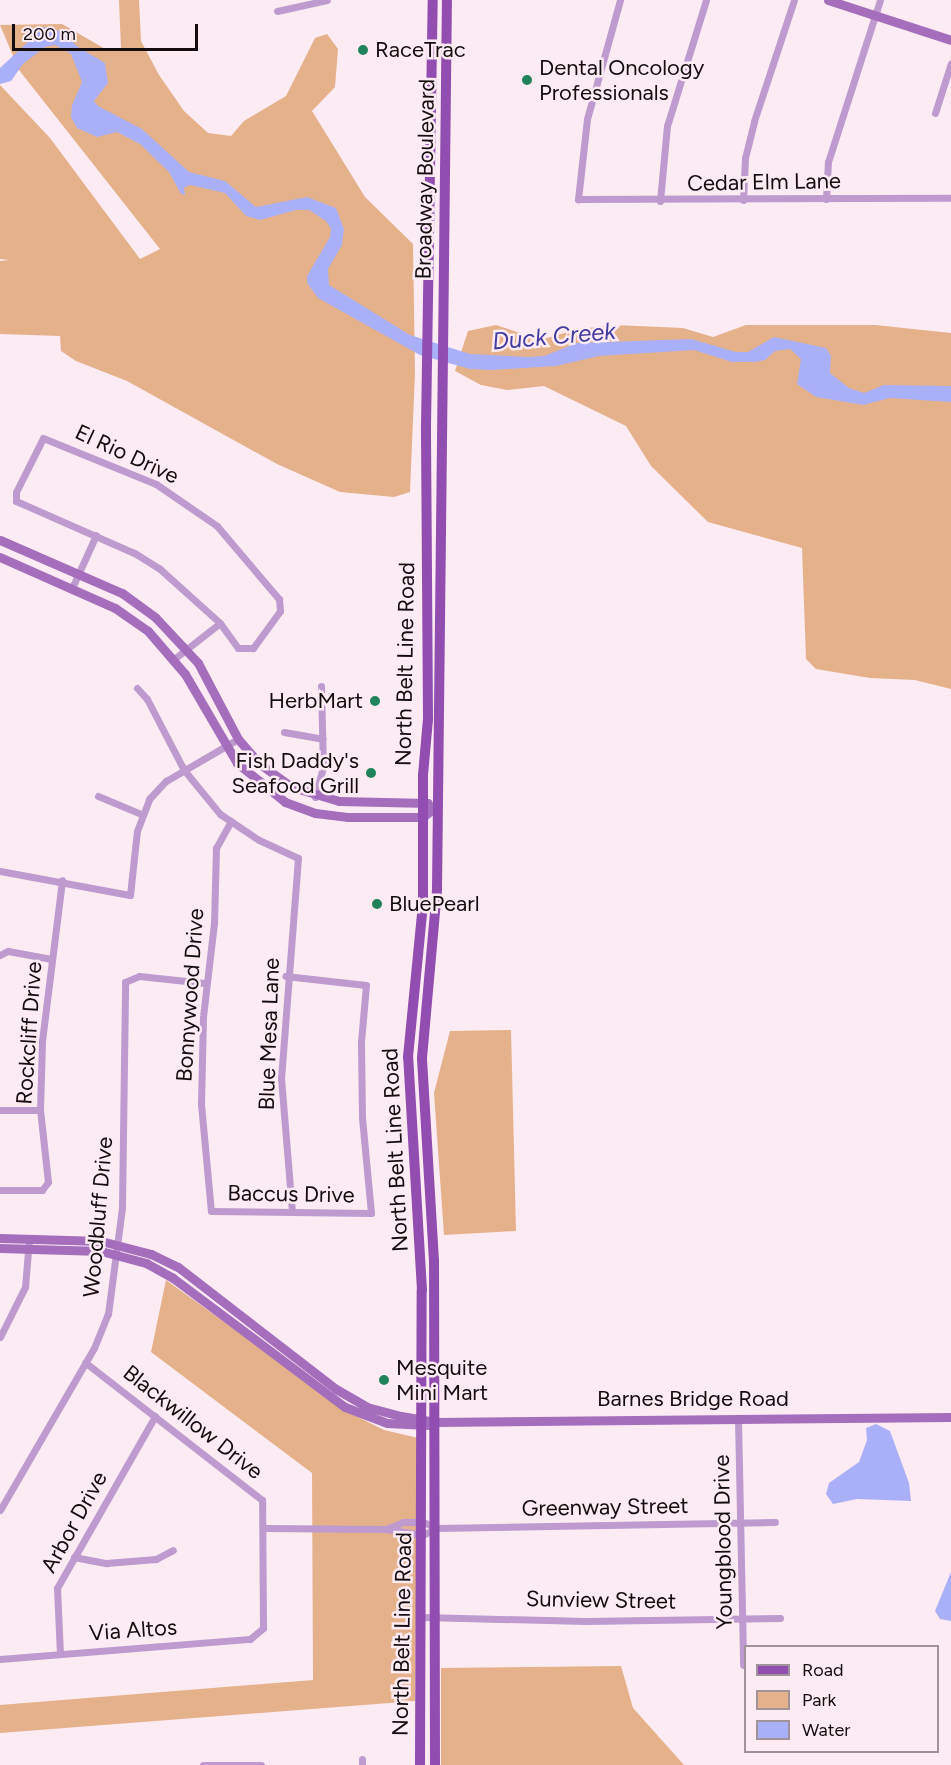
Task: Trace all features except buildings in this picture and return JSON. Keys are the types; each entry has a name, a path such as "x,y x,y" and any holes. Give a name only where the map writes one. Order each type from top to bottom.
{"main road":[{"name":"Broadway Boulevard","path":"427,354 433,0"},
{"name":"Broadway Boulevard","path":"441,357 447,0"},
{"path":"828,0 951,40"},
{"path":"431,81 445,82"},
{"name":"North Belt Line Road","path":"420,1765 423,1535 421,1270 408,1058 423,903 423,802 427,730 427,354"},
{"name":"North Belt Line Road","path":"435,1765 434,1269 422,1058 436,933 436,806 440,731 441,357"},
{"path":"0,540 122,593 187,647 238,739 270,773 315,796 339,801 423,802 436,806"},
{"path":"426,546 440,546"},
{"path":"0,557 72,588 130,618 174,659 224,746 258,785 300,808 338,817 423,817 436,806"},
{"path":"427,730 440,731"},
{"path":"408,1058 422,1058"},
{"name":"Barnes Bridge Road","path":"0,1238 29,1244 116,1254 146,1263 186,1287 345,1407 387,1423 951,1417"},
{"name":"Barnes Bridge Road","path":"0,1248 29,1244 116,1244 172,1263 358,1402 423,1423"},
{"path":"421,1270 434,1269"},
{"path":"186,1287 193,1279"},
{"path":"241,1329 248,1320"}],"street":[{"path":"277,11 327,0"},
{"name":"Cedar Elm Lane","path":"620,0 587,120 578,199 660,201 951,198"},
{"path":"660,201 668,126 706,0"},
{"path":"743,200 745,158 752,130 794,0"},
{"path":"826,200 828,162 880,0"},
{"path":"935,113 951,63"},
{"name":"El Rio Drive","path":"96,535 16,501 16,492 39,440 50,438 156,484 217,526 277,595 281,607 253,648 238,648 220,623"},
{"path":"72,588 96,535 160,569 220,623 174,659"},
{"path":"315,796 322,768 321,686"},
{"path":"137,688 147,699 184,770 220,814 231,821"},
{"path":"284,732 322,739"},
{"path":"0,871 62,880 108,893 130,895 141,814 156,789 238,739"},
{"path":"98,796 141,814"},
{"name":"Blue Mesa Lane","path":"231,821 259,840 298,858 295,915 286,976 281,1078 292,1211"},
{"name":"Bonnywood Drive","path":"211,1211 201,1104 205,983 214,923 216,848 231,821"},
{"name":"Rockcliff Drive","path":"0,1190 46,1188 40,1110 43,1022 62,880"},
{"path":"0,955 8,951 51,959"},
{"name":"Woodbluff Drive","path":"0,1510 85,1362 108,1314 122,1207 125,982 139,976 205,983"},
{"name":"Baccus Drive","path":"211,1211 371,1213 362,1117 361,1042 366,984 286,976"},
{"path":"0,1110 40,1110"},
{"path":"0,1337 25,1287 29,1244"},
{"name":"Blackwillow Drive","path":"85,1362 257,1493 262,1500 263,1628"},
{"name":"Arbor Drive","path":"60,1654 57,1588 155,1416"},
{"name":"Youngblood Drive","path":"738,1419 743,1665"},
{"path":"386,1529 403,1522 423,1522 436,1528"},
{"name":"Greenway Street","path":"436,1528 775,1522"},
{"path":"264,1528 386,1529 423,1535 436,1528"},
{"path":"74,1557 90,1562 146,1560 172,1550"},
{"name":"Sunview Street","path":"422,1617 780,1618"},
{"name":"Via Altos","path":"0,1659 250,1639 263,1628"},
{"path":"203,1765 261,1765"}],"green space":[{"path":"119,0 139,0 141,41 159,75 184,111 208,133 231,136 244,121 286,96 315,38 327,34 338,49 335,87 312,111 365,197 413,244 415,372 410,492 394,497 340,492 277,464 127,381 76,361 61,351 60,336 0,334 0,261 9,260 0,259 0,85 50,138 140,259 160,249 19,70 0,25 62,24 107,50 121,49"},
{"path":"496,325 540,340 578,329 615,325 683,328 713,337 746,325 875,325 951,333 951,689 915,680 870,678 816,669 806,659 802,548 708,522 651,466 626,426 544,386 507,390 481,385 455,371 468,331"},
{"path":"511,1030 516,1231 444,1235 434,1093 450,1031"},
{"path":"166,1280 350,1413 384,1430 418,1438 415,1701 0,1733 0,1705 313,1680 312,1473 151,1352"},
{"path":"621,1666 633,1708 684,1765 441,1765 441,1668"}],"water":[{"path":"44,27 63,32 78,47 105,63 108,83 94,101 98,106 142,129 189,172 225,181 256,207 307,197 336,208 344,229 342,245 328,269 329,285 410,335 470,354 528,357 544,356 577,343 691,339 736,352 748,352 774,337 826,348 831,356 830,373 849,388 864,393 884,385 951,386 951,402 890,398 863,405 816,397 797,384 801,359 790,349 775,351 765,360 755,362 732,362 694,350 599,356 556,366 491,370 470,369 420,355 318,298 307,283 307,276 330,237 331,229 326,221 309,210 296,210 260,220 246,216 225,193 190,185 184,188 185,195 181,194 169,172 140,144 117,132 97,137 77,128 71,117 72,105 82,82 71,54 55,45 45,47 23,64 11,81 0,84 0,68"},
{"path":"876,1424 890,1431 909,1483 911,1501 857,1499 833,1504 826,1494 829,1483 859,1462 867,1440 866,1428"},
{"path":"951,1572 951,1621 940,1619 935,1611"}],"place":[{"name":"RaceTrac","path":"363,50"},
{"name":"Dental Oncology Professionals","path":"527,80"},
{"name":"HerbMart","path":"375,701"},
{"name":"Fish Daddy's Seafood Grill","path":"371,773"},
{"name":"BluePearl","path":"377,904"},
{"name":"Mesquite Mini Mart","path":"384,1380"}],"water label":[{"name":"Duck Creek","path":"554,336"}]}
